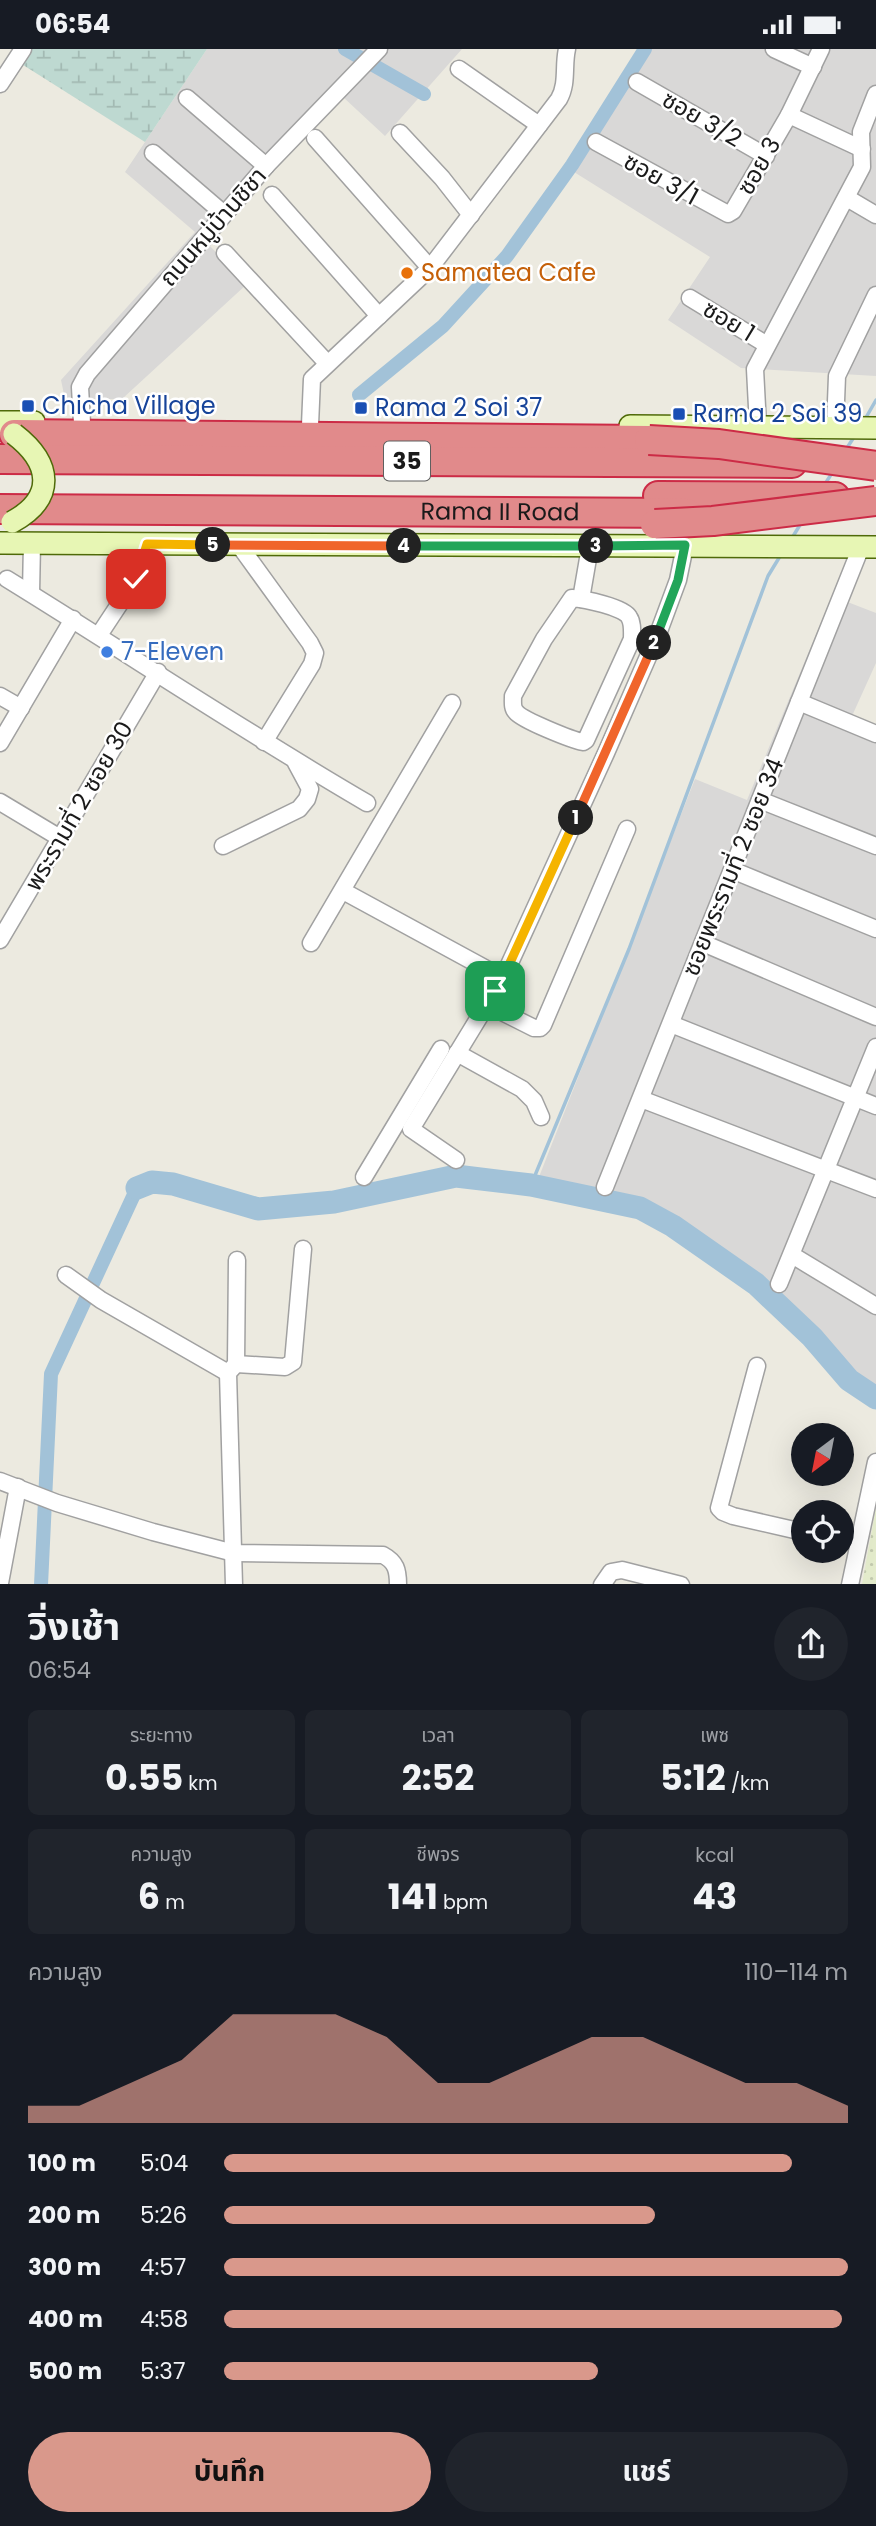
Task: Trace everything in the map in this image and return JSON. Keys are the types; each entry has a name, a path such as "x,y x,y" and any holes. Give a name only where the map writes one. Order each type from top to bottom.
{"highway":[{"path":"5,430 674,441 730,445 872,466"},
{"name":"Rama II Road","path":"0,459 814,463 872,466"},
{"path":"0,466 872,466"},
{"path":"0,492 876,499"},
{"path":"3,524 675,524 876,499"},
{"name":"Rama II Road","path":"3,524 324,512 876,514"}],"main road":[{"name":"35","path":"5,430 82,423 876,428"},
{"path":"3,524 35,507 44,481 36,455 5,430"},
{"name":"Rama II Road","path":"3,524 32,543 869,547"}],"street":[{"path":"0,84 23,49"},
{"path":"310,425 312,379 430,268 471,215 564,89 564,60 567,49"},
{"path":"774,49 813,67"},
{"name":"ซอย 3","path":"728,215 733,211 789,115 821,49"},
{"name":"ถนนหมู่บ้านชิชา","path":"82,423 80,387 87,374 266,166 369,60"},
{"path":"459,69 539,124"},
{"name":"ซอย 3/2","path":"637,82 766,156"},
{"path":"758,426 755,369 862,166 861,132 876,94"},
{"path":"187,98 266,166"},
{"name":"ซอย 3","path":"789,115 862,149"},
{"path":"400,133 442,178 471,215"},
{"path":"315,138 430,268"},
{"name":"ซอย 3/1","path":"596,142 728,215"},
{"path":"153,153 224,214"},
{"path":"272,195 379,316"},
{"path":"847,198 876,215"},
{"path":"225,253 327,363"},
{"path":"839,427 836,376 876,295"},
{"name":"ซอย 1","path":"690,298 767,345"},
{"path":"31,593 32,543"},
{"path":"99,635 136,579 147,544"},
{"path":"239,545 315,653 312,664 264,742"},
{"path":"364,1177 415,1109 449,1051 503,978 658,634 678,580 685,545"},
{"path":"581,599 590,547"},
{"name":"ซอยพระรามที่ 2 ซอย 34","path":"605,1187 799,702 869,547"},
{"path":"7,579 158,672 295,762 367,803"},
{"path":"572,598 581,599 623,610 630,618 632,639 583,742 524,718 512,706 519,685 568,601 572,598"},
{"path":"0,743 73,619"},
{"name":"พระรามที่ 2 ซอย 30","path":"0,940 158,672"},
{"path":"0,696 21,708"},
{"path":"799,702 876,734"},
{"path":"311,943 452,703"},
{"path":"223,846 299,809 307,799 310,789 295,762"},
{"path":"761,800 876,846"},
{"path":"0,802 60,838"},
{"path":"486,1004 534,1028 543,1025 627,829"},
{"path":"732,870 876,929"},
{"path":"343,891 503,978"},
{"path":"703,943 876,1017"},
{"path":"671,1024 876,1106"},
{"path":"779,1284 876,1047"},
{"path":"449,1051 522,1089 534,1101 541,1117"},
{"path":"641,1099 876,1189"},
{"path":"415,1109 411,1129 456,1160"},
{"path":"66,1275 101,1300 232,1369 285,1367 293,1362 303,1249"},
{"path":"792,1255 876,1306"},
{"path":"234,1584 232,1369 237,1260"},
{"path":"757,1366 719,1508 733,1516 791,1529"},
{"path":"850,1584 876,1462"},
{"path":"0,1481 57,1503 234,1553 383,1555 397,1567 398,1584"},
{"path":"0,1583 18,1487"},
{"path":"854,1543 858,1544"},
{"path":"603,1583 611,1572 621,1570 681,1584"}],"shaded area":[{"path":"207,49 462,49 385,136 343,97 207,243 247,284 122,399 65,399 61,380 195,232 125,172"},
{"path":"644,49 876,49 876,376 741,368 668,320 710,257 574,172"},
{"path":"832,596 876,613 876,663 852,716 876,727 876,1390 851,1374 764,1283 646,1207 625,1198 537,1182 695,779 747,800"}],"green space":[{"path":"29,49 207,49 145,142 20,63"},
{"path":"876,1508 876,1584 862,1584"}],"waterway":[{"path":"345,49 424,94"},
{"path":"359,395 443,326 507,256 572,165 645,49"},
{"path":"864,421 876,400"},
{"path":"845,451 854,437"},
{"path":"823,487 834,470"},
{"path":"792,538 803,520"},
{"path":"531,1185 629,949 768,576 782,553"},
{"path":"137,1188 152,1182 173,1184 258,1209 334,1202 456,1176 531,1185 640,1208 673,1226 756,1284 812,1337 849,1380 876,1398"},
{"path":"41,1584 51,1374 137,1188"}],"place":[{"name":"Samatea Cafe","path":"407,273"},
{"name":"Chicha Village","path":"28,406"},
{"name":"Rama 2 Soi 37","path":"361,408"},
{"name":"Rama 2 Soi 39","path":"679,414"},
{"name":"7-Eleven","path":"107,652"}],"route":[{"path":"136,579 147,544 590,547 685,545 678,580 658,634 606,754 495,991"}]}
